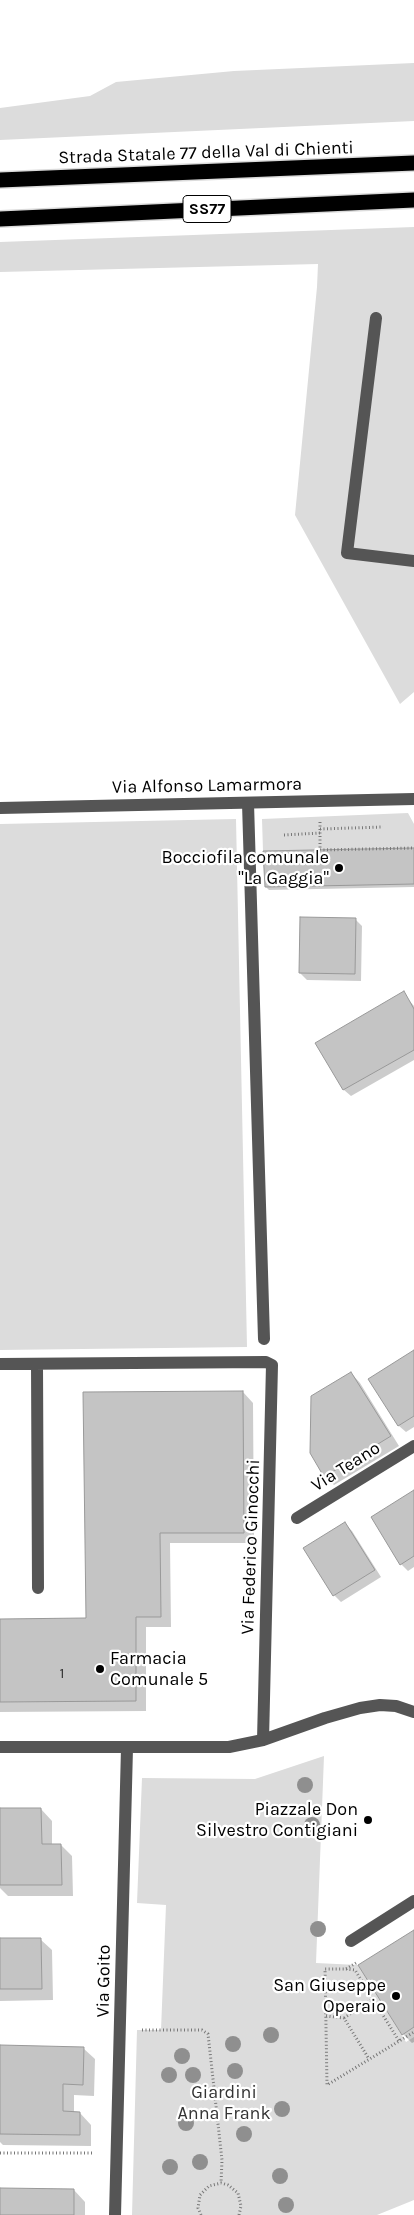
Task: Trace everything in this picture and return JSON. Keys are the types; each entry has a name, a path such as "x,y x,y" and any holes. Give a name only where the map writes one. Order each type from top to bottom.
{"highway":[{"name":"Strada Statale 77 della Val di Chienti","path":"0,180 414,163"},
{"name":"SS77","path":"0,219 414,200"}],"street":[{"path":"376,318 347,553 414,561"},
{"name":"Via Alfonso Lamarmora","path":"0,808 414,799"},
{"path":"248,803 264,1340"},
{"name":"Via Federico Ginocchi","path":"0,1364 266,1362 272,1365 264,1740"},
{"path":"37,1364 38,1588"},
{"name":"Via Teano","path":"297,1518 414,1446"},
{"path":"0,1747 214,1748 264,1740 325,1718 360,1708 380,1705 396,1706 414,1712"},
{"name":"Via Goito","path":"115,2215 127,1748"},
{"path":"351,1941 414,1901"}],"path":[{"path":"319,801 320,850 414,848"},
{"path":"284,835 383,827"},
{"path":"346,1969 353,1965"},
{"path":"399,2041 355,1970 326,1969 327,2085 414,2032"},
{"path":"326,2016 344,2018 373,1999"},
{"path":"344,2018 369,2059"},
{"path":"137,2030 202,2030 208,2034 222,2160 221,2183"},
{"path":"0,2153 117,2153"},
{"path":"201,2215 198,2208 200,2195 209,2186 221,2183 228,2185 238,2193 241,2206 239,2215"}],"green space":[{"path":"414,63 414,121 0,140 0,108 90,96 116,82 234,71"},
{"path":"414,227 414,692 400,704 295,515 318,264 0,272 0,242"},
{"path":"408,813 414,824 414,848 263,851 262,819"},
{"path":"236,819 247,1347 0,1350 0,824"},
{"name":"Giardini Anna Frank","path":"324,1756 316,1963 358,1965 406,2042 414,2037 414,2200 377,2215 132,2215 137,2030 161,2030 166,1905 137,1903 142,1778 255,1779"}],"building":[{"name":"Bocciofila comunale \"La Gaggia\"","path":"414,848 414,884 265,887 263,851"},
{"path":"300,917 356,918 355,974 299,973"},
{"path":"404,991 414,1009 414,1050 343,1090 315,1043"},
{"path":"414,1350 414,1416 398,1426 368,1379"},
{"path":"351,1372 391,1436 324,1477 310,1453 311,1396"},
{"path":"243,1391 244,1533 160,1533 161,1617 136,1617 136,1701 0,1702 0,1619 86,1618 83,1392"},
{"path":"414,1490 414,1556 400,1565 371,1517"},
{"path":"345,1522 375,1570 333,1596 303,1548"},
{"path":"0,1808 41,1808 42,1844 61,1844 62,1885 0,1885"},
{"name":"San Giuseppe Operaio","path":"414,1930 414,2027 402,2035 358,1965"},
{"path":"0,1938 41,1938 42,1989 0,1989"},
{"path":"0,2045 84,2047 83,2085 63,2084 63,2111 80,2112 80,2135 0,2134"},
{"path":"0,2188 74,2189 74,2215 0,2215"}],"place":[{"name":"Bocciofila comunale \"La Gaggia\"","path":"339,868"},
{"name":"Farmacia Comunale 5","path":"100,1669"},
{"name":"Piazzale Don Silvestro Contigiani","path":"368,1820"},
{"name":"San Giuseppe Operaio","path":"396,1996"}]}
